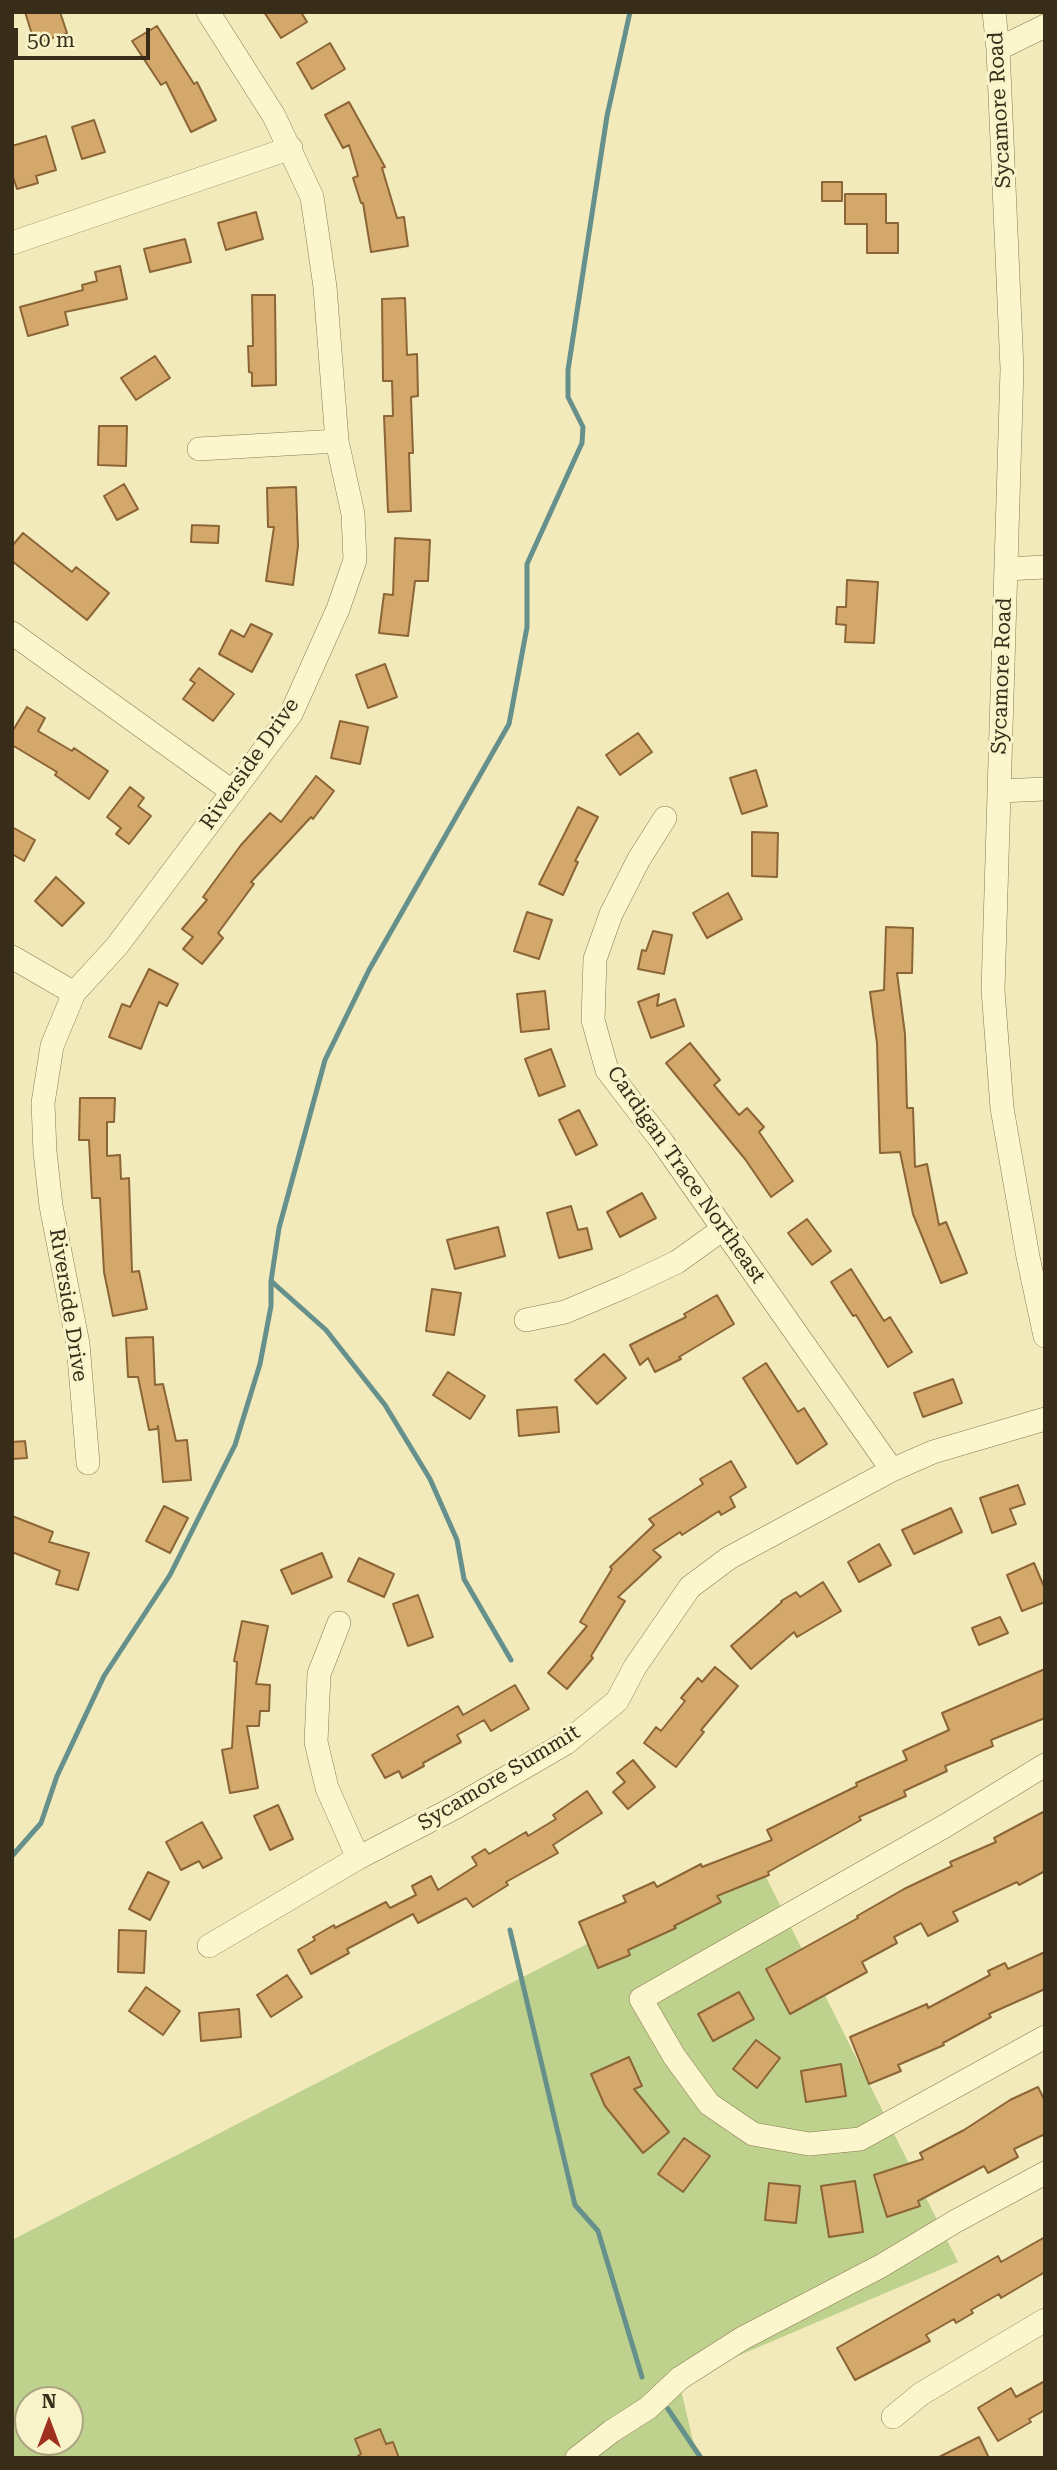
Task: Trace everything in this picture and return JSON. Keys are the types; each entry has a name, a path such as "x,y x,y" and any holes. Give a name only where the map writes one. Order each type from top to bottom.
{"street":[{"name":"Riverside Drive","path":"88,1463 78,1344 51,1206 45,1152 43,1103 52,1046 74,993 117,946 291,714 338,609 355,560 353,514 337,441 325,287 312,197 274,116 208,12"},
{"name":"Sycamore Road","path":"994,12 998,49 1012,369 993,990 1002,1108 1045,1336"},
{"path":"998,49 1045,26"},
{"path":"12,243 291,148"},
{"path":"199,449 337,441"},
{"path":"1006,569 1045,567"},
{"path":"12,633 233,792"},
{"path":"999,791 1045,789"},
{"name":"Cardigan Trace Northeast","path":"665,818 639,859 611,914 595,959 593,1020 607,1070 663,1143 794,1326 892,1470"},
{"path":"12,957 74,993"},
{"path":"526,1320 565,1312 624,1287 677,1262 723,1229"},
{"name":"Sycamore Summit","path":"209,1946 358,1858 454,1808 566,1744 617,1701 635,1667 690,1587 729,1558 892,1470 933,1452 1045,1419"},
{"path":"339,1623 319,1674 316,1742 327,1788 358,1858"},
{"path":"1045,1765 945,1826 642,1999 674,2056 709,2104 753,2134 809,2144 860,2139 1045,2037"},
{"path":"578,2458 612,2431 648,2408 680,2378 743,2338 881,2266 956,2221 1045,2173"},
{"path":"893,2417 921,2394 1045,2320"}],"green space":[{"path":"756,1857 958,2262 679,2381 697,2458 12,2458 12,2240"}],"building":[{"path":"25,12 60,12 67,33 35,44"},
{"path":"264,12 301,12 307,22 281,38"},
{"path":"157,26 194,84 197,82 216,120 191,132 166,82 161,85 132,41"},
{"path":"330,43 345,69 312,89 297,63"},
{"path":"349,102 385,167 382,168 397,218 404,217 408,246 371,252 363,203 353,178 358,176 349,145 343,148 325,115"},
{"path":"94,120 105,152 82,159 72,127"},
{"path":"46,136 56,170 36,176 38,183 17,189 12,174 12,146"},
{"path":"822,182 842,182 842,201 822,201"},
{"path":"845,194 886,194 886,223 898,223 898,253 867,253 867,224 845,224"},
{"path":"256,212 263,239 226,250 218,223"},
{"path":"185,239 191,262 150,272 144,249"},
{"path":"120,266 127,299 65,312 68,325 28,336 20,307 83,290 82,285 97,281 95,272"},
{"path":"252,295 275,295 276,385 252,386 248,346 253,346"},
{"path":"405,298 407,355 417,354 418,396 411,397 411,511 388,512 384,416 393,416 392,381 383,381 382,299"},
{"path":"155,356 170,378 136,400 121,378"},
{"path":"99,426 127,426 126,466 98,465"},
{"path":"124,484 138,509 117,520 104,496"},
{"path":"296,487 298,546 293,585 266,581 274,527 268,527 267,488"},
{"path":"192,525 219,526 218,543 191,542"},
{"path":"23,533 72,572 76,567 109,593 87,620 12,561 12,546"},
{"path":"395,538 430,540 428,581 415,581 408,636 379,633 384,594 393,595"},
{"path":"847,580 878,582 874,643 845,642 846,625 836,624 837,607 846,607"},
{"path":"251,624 272,634 252,672 219,654 231,630 244,637"},
{"path":"385,664 397,697 368,708 356,675"},
{"path":"199,668 234,694 213,721 183,699 195,683 190,680"},
{"path":"27,707 45,718 38,731 72,751 74,748 108,771 89,799 55,775 57,772 12,745 12,732"},
{"path":"340,721 368,727 360,764 331,758"},
{"path":"638,733 652,752 620,775 606,755"},
{"path":"756,770 767,806 742,814 730,778"},
{"path":"316,776 334,791 313,819 311,817 251,882 254,884 218,933 223,938 202,964 183,949 193,937 182,929 207,900 203,897 241,845 270,813 281,822"},
{"path":"130,787 144,798 138,806 151,816 129,844 116,834 121,828 107,817"},
{"path":"578,807 598,817 575,861 578,862 563,895 539,884"},
{"path":"12,827 35,840 24,861 12,854"},
{"path":"752,832 778,833 777,877 752,876"},
{"path":"56,877 84,903 62,926 35,901"},
{"path":"728,893 742,919 707,938 693,913"},
{"path":"527,912 552,920 539,959 514,951"},
{"path":"886,927 913,928 912,973 897,973 905,1034 907,1108 913,1108 915,1167 927,1164 939,1225 946,1222 967,1273 941,1283 913,1214 900,1152 880,1153 877,1043 870,992 884,990"},
{"path":"653,931 672,935 664,974 638,969 642,950 646,951"},
{"path":"149,969 178,984 167,1006 159,1002 141,1049 109,1037 122,1004 130,1007"},
{"path":"545,991 549,1029 521,1032 517,994"},
{"path":"659,994 657,1006 675,999 684,1026 651,1038 638,1002"},
{"path":"690,1043 720,1080 714,1085 739,1115 747,1108 764,1127 759,1132 793,1181 771,1197 745,1159 666,1063"},
{"path":"551,1049 565,1086 539,1096 525,1059"},
{"path":"80,1098 115,1098 114,1122 107,1122 107,1156 120,1155 121,1179 129,1178 132,1272 139,1271 147,1309 113,1316 104,1272 100,1198 92,1198 89,1140 79,1140"},
{"path":"579,1110 597,1145 576,1155 559,1120"},
{"path":"642,1193 656,1218 620,1237 607,1212"},
{"path":"571,1206 578,1230 587,1228 592,1249 559,1258 547,1213"},
{"path":"807,1219 831,1251 812,1265 788,1233"},
{"path":"498,1227 505,1256 455,1269 447,1240"},
{"path":"851,1269 884,1321 890,1317 912,1352 888,1367 856,1315 853,1316 831,1282"},
{"path":"432,1289 461,1293 454,1335 426,1331"},
{"path":"717,1295 734,1324 679,1357 681,1359 655,1372 648,1358 640,1365 630,1345 686,1317 684,1314"},
{"path":"153,1337 155,1385 163,1384 176,1441 187,1440 191,1480 163,1482 158,1426 157,1429 149,1430 138,1377 128,1377 126,1338"},
{"path":"604,1354 626,1378 597,1404 575,1380"},
{"path":"766,1363 798,1412 804,1408 827,1444 797,1464 743,1378"},
{"path":"448,1372 485,1396 470,1419 433,1395"},
{"path":"953,1379 962,1403 923,1417 914,1393"},
{"path":"557,1407 559,1432 519,1436 517,1410"},
{"path":"25,1441 27,1458 12,1459 12,1442"},
{"path":"731,1461 746,1487 730,1497 735,1507 721,1515 719,1511 653,1550 661,1557 618,1597 625,1601 591,1656 593,1658 567,1689 548,1673 587,1626 580,1622 612,1569 610,1567 654,1525 649,1519 703,1484 700,1479"},
{"path":"1018,1485 1025,1504 1010,1509 1016,1524 992,1533 980,1498"},
{"path":"164,1506 188,1518 170,1553 146,1541"},
{"path":"951,1508 962,1532 914,1554 902,1530"},
{"path":"12,1516 53,1532 49,1542 89,1553 78,1590 56,1584 60,1571 12,1552"},
{"path":"879,1544 891,1565 859,1582 848,1562"},
{"path":"322,1553 332,1577 292,1594 281,1570"},
{"path":"359,1558 394,1574 384,1597 348,1581"},
{"path":"1034,1563 1045,1589 1045,1602 1022,1611 1007,1575"},
{"path":"823,1582 841,1611 797,1637 794,1632 751,1669 731,1646 781,1601 796,1592 800,1597"},
{"path":"418,1595 433,1637 408,1646 393,1604"},
{"path":"1000,1617 1008,1633 979,1645 972,1628"},
{"path":"242,1621 268,1626 256,1684 270,1685 269,1711 260,1711 259,1726 247,1726 258,1788 230,1793 222,1750 232,1748 237,1662 234,1661"},
{"path":"715,1667 738,1686 701,1730 704,1732 676,1767 644,1743 656,1727 661,1731 685,1701 681,1698 698,1678 702,1682"},
{"path":"1045,1669 1045,1718 991,1740 993,1746 945,1766 947,1771 904,1791 906,1796 859,1817 861,1820 768,1872 769,1875 717,1896 721,1902 674,1926 676,1928 628,1950 630,1955 598,1968 579,1922 626,1902 623,1896 654,1882 657,1887 701,1864 702,1867 772,1840 767,1830 857,1786 856,1783 907,1760 903,1751 949,1730 942,1713"},
{"path":"515,1685 529,1709 491,1731 484,1720 457,1735 461,1742 423,1763 424,1766 402,1778 399,1771 385,1778 372,1755 458,1706 463,1715"},
{"path":"633,1760 655,1787 628,1809 613,1792 625,1782 617,1773"},
{"path":"587,1791 602,1813 553,1845 558,1853 506,1882 508,1885 473,1907 466,1898 418,1923 413,1914 347,1949 349,1953 311,1974 298,1950 315,1940 313,1937 386,1902 390,1908 416,1895 412,1886 431,1876 438,1890 477,1865 472,1857 485,1849 489,1854 526,1832 528,1836 556,1819 553,1815"},
{"path":"278,1805 293,1839 270,1850 254,1816"},
{"path":"1045,1811 1045,1871 1019,1885 1017,1882 953,1912 958,1921 928,1936 921,1923 894,1937 897,1943 862,1962 867,1972 790,2014 766,1969 904,1889 952,1866 950,1862 996,1842 994,1838"},
{"path":"202,1822 222,1858 203,1868 199,1861 181,1870 166,1842"},
{"path":"148,1872 169,1882 150,1920 129,1909"},
{"path":"119,1930 146,1931 144,1973 118,1972"},
{"path":"1045,1952 1045,1989 989,2014 991,2017 943,2043 944,2045 898,2065 901,2071 869,2084 850,2037 927,2004 928,2008 990,1975 988,1971 1005,1963 1008,1969"},
{"path":"287,1975 302,1997 271,2017 257,1995"},
{"path":"146,1987 180,2011 163,2035 129,2011"},
{"path":"739,1992 754,2019 713,2041 698,2014"},
{"path":"239,2009 241,2037 201,2041 199,2013"},
{"path":"756,2040 780,2058 757,2088 733,2069"},
{"path":"629,2057 642,2086 634,2089 669,2132 643,2153 605,2106 591,2074"},
{"path":"841,2064 846,2096 806,2102 801,2071"},
{"path":"1038,2087 1045,2101 1045,2134 1014,2149 1018,2157 988,2173 984,2166 918,2201 920,2206 887,2217 874,2175 923,2159 920,2153 964,2130 1010,2100"},
{"path":"684,2138 710,2156 683,2192 658,2174"},
{"path":"855,2181 863,2232 829,2237 821,2186"},
{"path":"769,2183 800,2186 796,2223 765,2220"},
{"path":"1045,2237 1045,2272 1001,2298 999,2294 971,2310 973,2313 956,2323 954,2319 926,2335 930,2341 855,2380 837,2348 998,2256 1001,2262"},
{"path":"1045,2381 1045,2410 1029,2419 1031,2422 998,2441 978,2408 1011,2388 1016,2397"},
{"path":"380,2429 386,2444 393,2442 399,2458 355,2458 361,2454 355,2439"},
{"path":"979,2437 989,2458 937,2458"}],"waterway":[{"path":"12,1856 41,1823 57,1776 104,1676 170,1575 235,1445 260,1364 271,1306 271,1281 279,1228 325,1060 369,970 509,724 527,627 527,564 582,443 583,427 568,397 568,370 607,116 630,12"},
{"path":"271,1281 326,1330 385,1405 430,1479 457,1540 464,1579 511,1660"},
{"path":"510,1930 575,2205 598,2231 642,2377"},
{"path":"668,2409 701,2458"}]}
